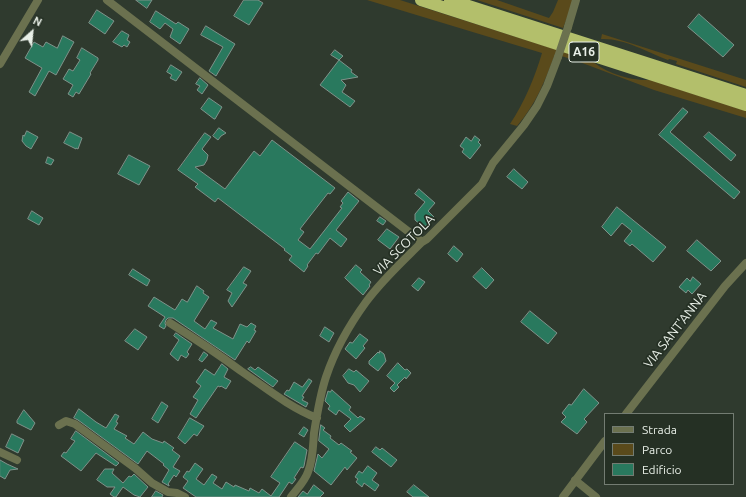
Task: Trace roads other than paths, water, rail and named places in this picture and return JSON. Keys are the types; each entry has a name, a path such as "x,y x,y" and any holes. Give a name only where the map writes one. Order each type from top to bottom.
{"highway":[{"name":"A16","path":"421,0 746,105"},
{"name":"A16","path":"450,0 746,95"}],"street":[{"path":"0,64 38,0"},
{"path":"107,0 422,242"},
{"name":"VIA SCOTOLA","path":"291,497 303,482 312,462 317,418 326,376 338,348 366,302 375,291 422,242 427,239 482,184 493,163 524,125 537,106 547,86 558,57 576,0"},
{"name":"VIA SANT'ANNA","path":"627,413 725,286 746,263"},
{"path":"170,323 197,340 269,392 305,414 317,418"},
{"path":"59,425 66,421 74,424 135,468 152,483 168,492 177,493 186,497"},
{"path":"563,497 604,442"},
{"path":"0,452 17,460"},
{"path":"575,480 596,497"}]}
